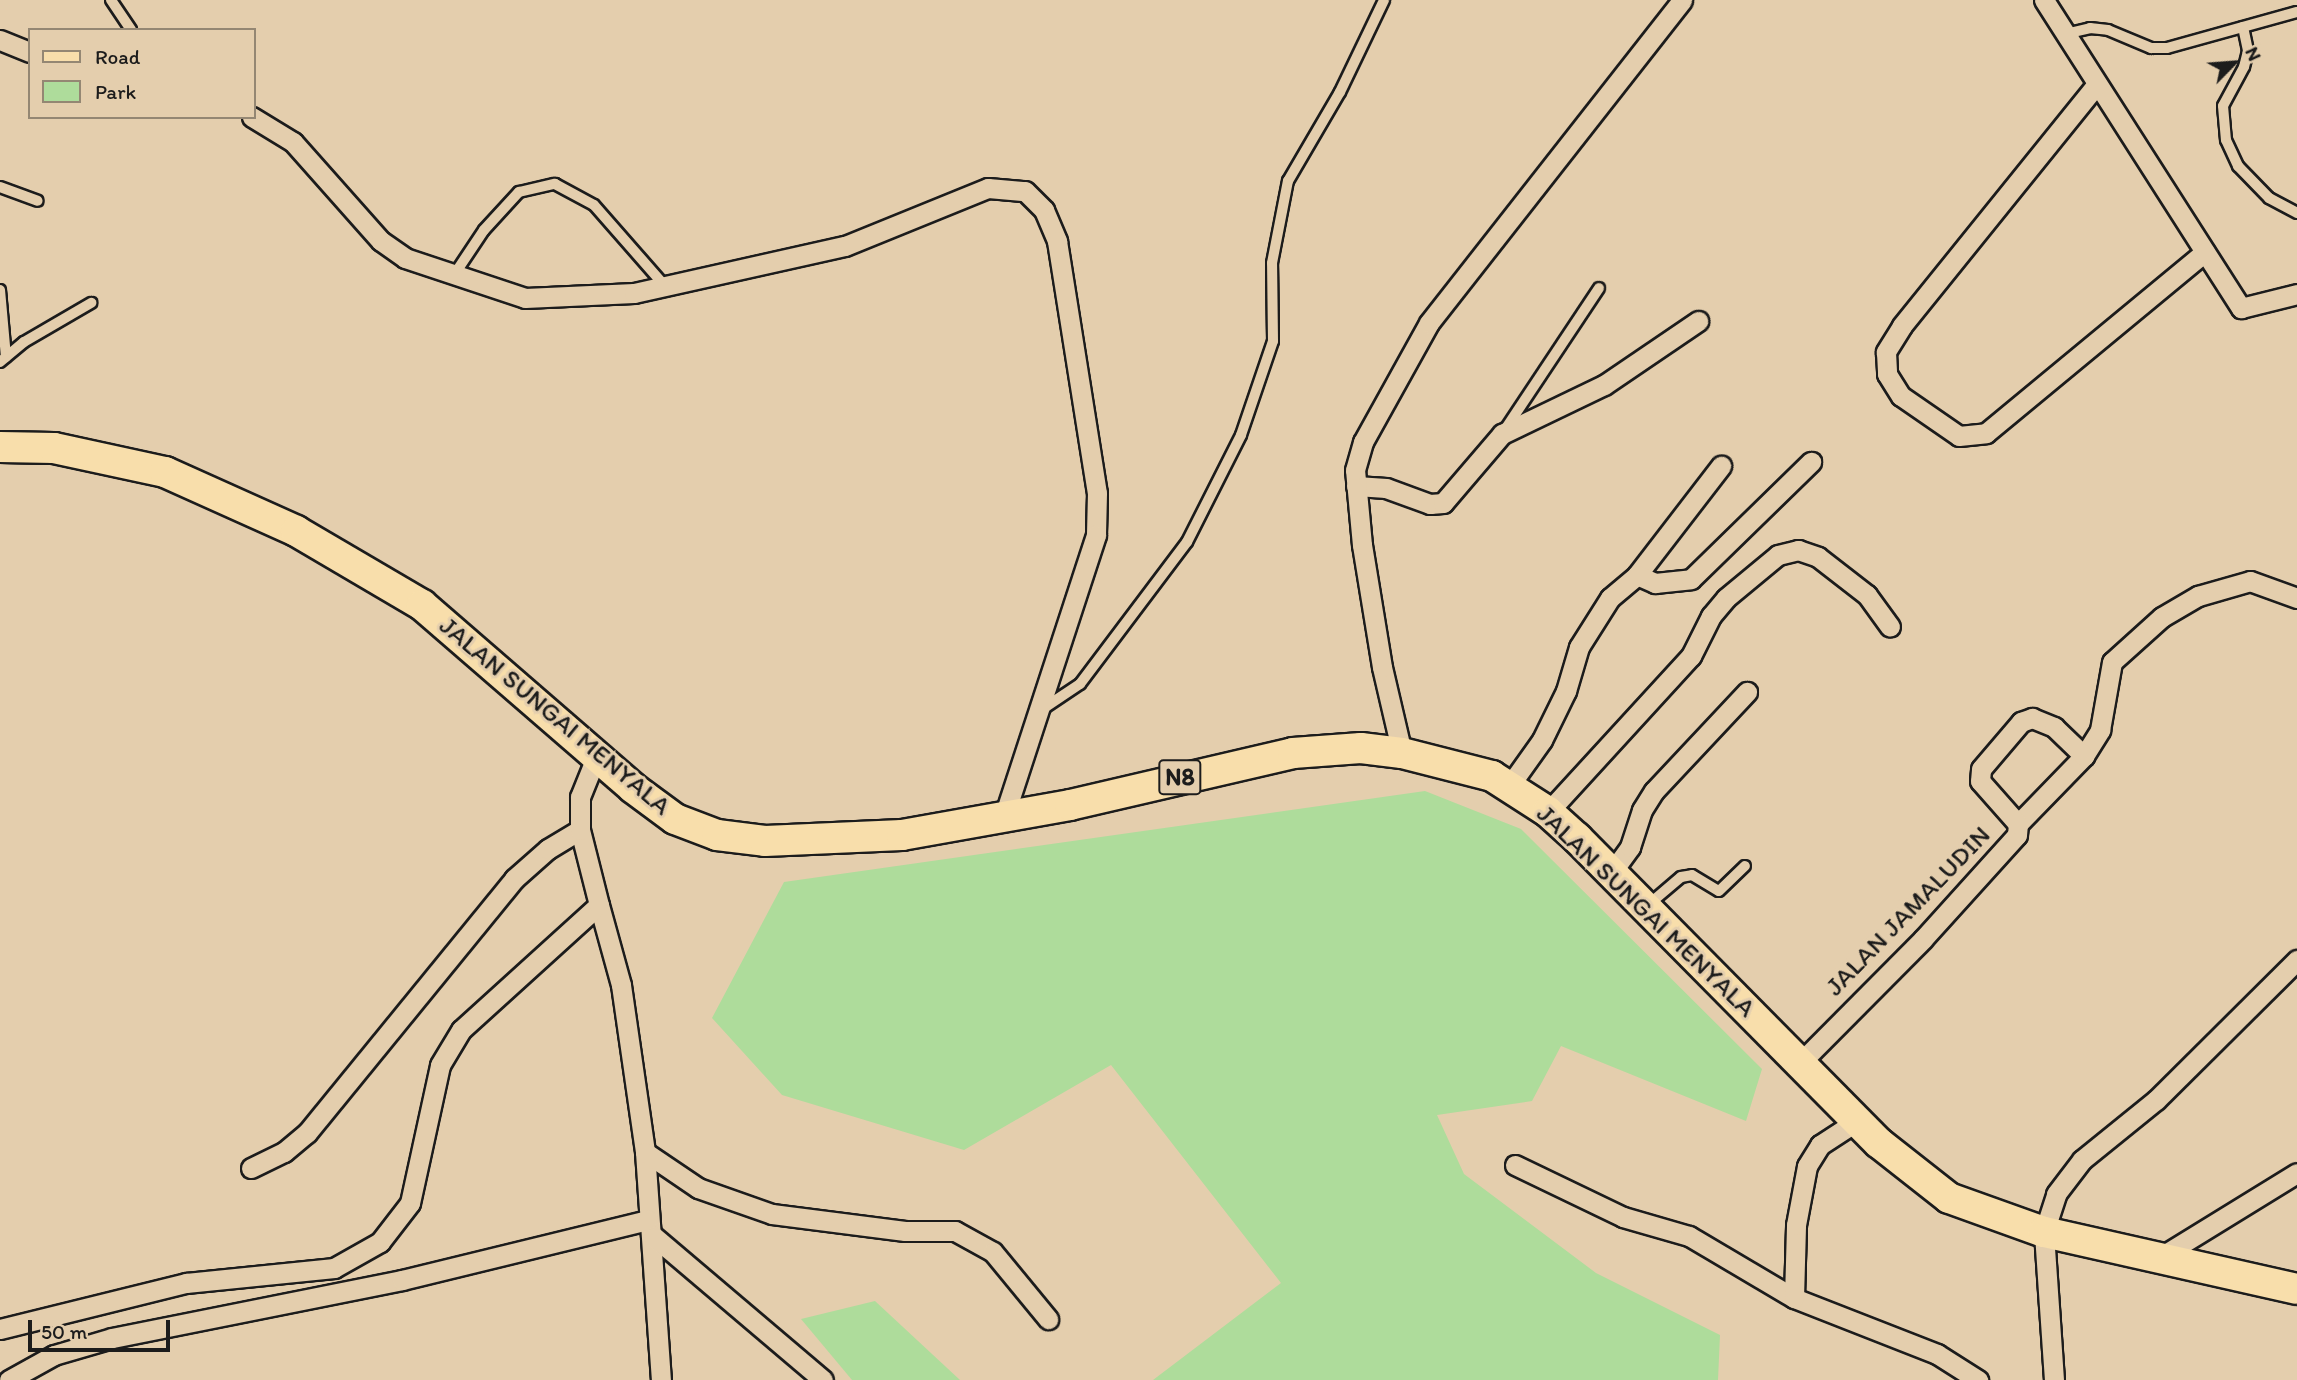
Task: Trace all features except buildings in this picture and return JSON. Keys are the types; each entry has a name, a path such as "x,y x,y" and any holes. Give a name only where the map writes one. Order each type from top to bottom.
{"main road":[{"name":"JALAN SUNGAI MENYALA","path":"0,447 54,448 165,472 296,531 422,605 676,819 717,835 765,841 857,839 1004,816 1293,753 1361,748 1402,753 1467,767 1510,785 1548,812 1612,872 1857,1121 1949,1198 2044,1232 2162,1256 2297,1289"}],"street":[{"path":"1402,753 1382,667 1356,486 1363,442 1429,323 1682,0"},
{"path":"2044,0 2241,309 2297,294"},
{"path":"0,40 28,51"},
{"path":"2097,84 1902,326 1886,352 1887,374 1901,396 1959,436 1986,433 2205,253"},
{"path":"255,119 293,142 381,241 405,258 525,298 634,293 845,246 988,188 1025,191 1044,210 1057,241 1097,493 1096,535 1004,816"},
{"path":"1356,486 1386,488 1430,504 1443,503 1502,434 1604,385 1698,321"},
{"path":"1637,575 1655,583 1690,579 1811,462"},
{"path":"1510,785 1542,740 1566,691 1579,647 1610,598 1637,575 1721,466"},
{"path":"1548,812 1593,758 1683,665 1727,598 1778,555 1798,550 1818,557 1867,595 1890,627"},
{"path":"2018,824 2084,756 2100,730 2112,662 2162,617 2198,596 2249,581 2297,598"},
{"path":"1612,872 1630,847 1642,810 1654,791 1747,692"},
{"name":"JALAN JAMALUDIN","path":"1801,1062 1923,939 2017,835 2018,824 1980,781 1981,769 2021,722 2032,718 2054,727 2084,756"},
{"path":"597,755 580,797 580,830 621,985 645,1152 661,1380"},
{"path":"251,1168 284,1152 307,1133 514,879 548,849 580,830"},
{"path":"0,1329 186,1283 334,1268 380,1242 410,1203 440,1065 461,1030 507,984 599,905"},
{"path":"2054,1380 2044,1232 2056,1194 2082,1160 2156,1100 2297,960"},
{"path":"1794,1298 1796,1225 1807,1166 1820,1145 1857,1121"},
{"path":"645,1152 698,1188 772,1214 905,1231 955,1231 993,1252 1048,1319"},
{"path":"1515,1165 1623,1217 1689,1236 1794,1298 1937,1354 1978,1380"},
{"path":"2162,1256 2297,1173"},
{"path":"9,1380 54,1355 112,1338 650,1228"},
{"path":"650,1228 823,1380"}],"lane":[{"path":"111,0 130,28"},
{"path":"1040,710 1080,684 1187,542 1241,435 1273,341 1272,263 1288,181 1340,92 1384,0"},
{"path":"2064,34 2090,28 2108,30 2151,48 2167,48 2297,12"},
{"path":"2243,27 2248,51 2244,67 2223,106 2226,140 2238,166 2269,198 2297,213"},
{"path":"454,276 484,230 519,192 555,184 594,205 665,286"},
{"path":"0,187 38,201"},
{"path":"1502,434 1599,288"},
{"path":"0,290 3,360"},
{"path":"3,360 90,303"},
{"path":"1645,908 1681,877 1692,875 1719,891 1745,866"}],"green space":[{"path":"1425,791 1521,829 1762,1069 1746,1121 1561,1046 1532,1101 1437,1115 1464,1174 1596,1273 1720,1335 1718,1380 1153,1380 1281,1283 1111,1065 964,1150 782,1095 712,1018 784,882"},
{"path":"875,1301 960,1380 852,1380 801,1319"}]}
